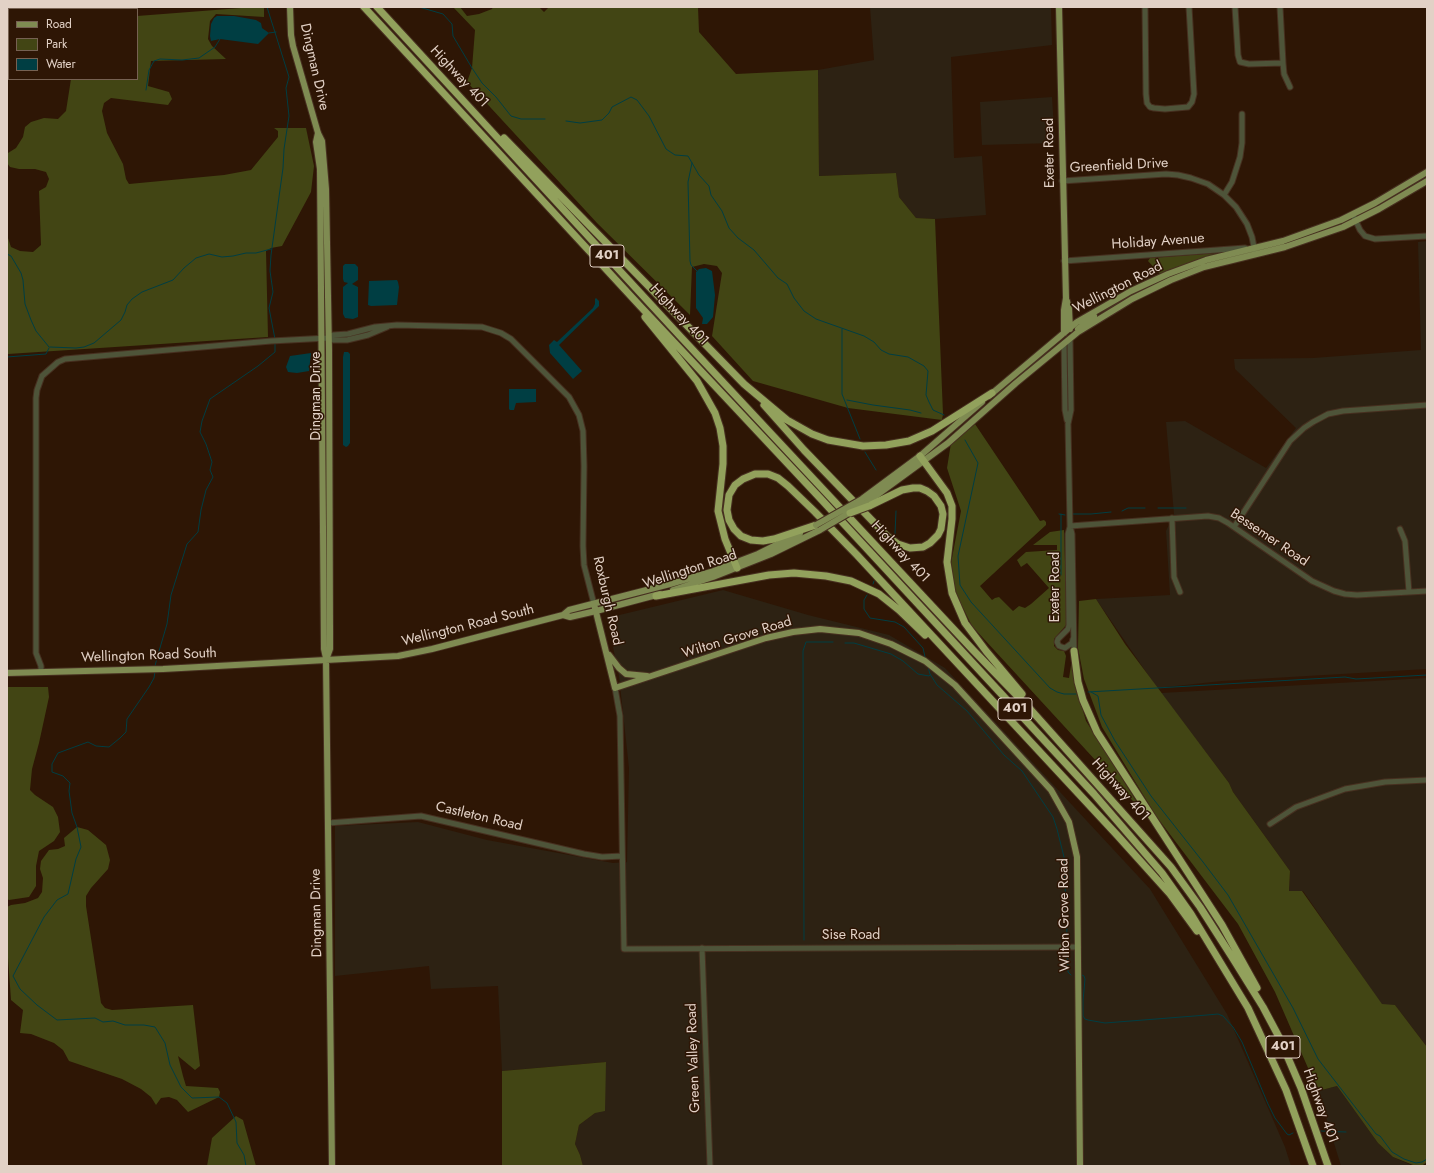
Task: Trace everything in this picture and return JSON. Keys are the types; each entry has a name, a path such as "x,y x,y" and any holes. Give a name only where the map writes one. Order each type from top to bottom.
{"highway":[{"name":"Highway 401","path":"364,7 1094,794 1162,874 1191,914 1248,1008 1286,1090 1313,1166"},
{"name":"Highway 401","path":"376,7 488,126 685,341 973,650 1031,710 1171,867 1200,907 1263,1007 1279,1038 1301,1088 1328,1166"},
{"path":"488,126 498,132 744,384 804,450 887,536 898,544 910,548 923,547 930,543 938,535 941,529 943,514 941,506 934,496 920,488 902,490 866,502 850,514"},
{"path":"640,306 647,320 697,381 715,413 720,428 723,446 723,464 718,511 725,539 736,566"},
{"path":"744,384 787,420 812,434 828,440 863,446 886,445 915,438 932,431 992,393"},
{"path":"922,459 947,493 952,506 947,562 952,594 965,623 1026,700 1031,710"},
{"path":"818,528 763,541 751,540 742,536 734,529 729,520 727,510 729,495 734,485 743,479 755,474 768,474 778,478 815,512 958,664 1170,894 1202,939 1210,944"},
{"path":"656,596 769,575 794,573 826,576 851,582 879,594 899,610 946,656 958,664"},
{"path":"1074,652 1078,682 1097,732 1222,925 1258,991 1263,1007"}],"main road":[{"name":"Dingman Drive","path":"290,7 293,46 322,141 325,174 325,338 330,631 330,649 326,660 332,1166"},
{"name":"Exeter Road","path":"1059,7 1064,261 1066,298 1069,309 1070,328"},
{"name":"Wellington Road","path":"866,502 922,459 992,393 1068,336 1078,332 1130,300 1171,280 1204,267 1323,227 1353,215 1427,172"},
{"name":"Wellington Road","path":"1068,336 1070,328 1077,322 1168,274 1206,260 1306,240 1356,222 1427,181"},
{"name":"Exeter Road","path":"1064,343 1068,336 1064,310 1066,298"},
{"path":"1068,336 1109,304"},
{"name":"Wellington Road","path":"922,459 948,443 1016,382 1064,343"},
{"name":"Wellington Road South","path":"818,528 866,502"},
{"name":"Wellington Road South","path":"7,673 145,670 398,656 432,649 563,615 569,610 736,566 758,554 850,514"},
{"name":"Wellington Road","path":"563,615 570,617 656,596 736,566"},
{"name":"Roxburgh Road","path":"594,604 615,688"},
{"name":"Wilton Grove Road","path":"615,688 779,635 820,629 859,633 891,644 925,661 956,685 1050,790 1069,822 1077,857 1080,1166"},
{"path":"606,650 619,668 626,674 652,677"}],"street":[{"path":"1145,7 1147,104 1150,107 1164,109 1188,107 1192,102 1194,94 1189,7"},
{"path":"1235,7 1238,55 1240,62 1249,64 1283,63"},
{"path":"1280,7 1284,74 1290,86"},
{"path":"1224,195 1232,182 1240,157 1242,143 1242,114"},
{"name":"Greenfield Drive","path":"1062,181 1159,174 1178,175 1208,184 1224,195 1236,207 1247,224 1255,251"},
{"path":"1353,215 1365,236 1374,239 1427,236"},
{"name":"Holiday Avenue","path":"1064,261 1255,251"},
{"name":"Roxburgh Road","path":"41,672 41,666 36,653 36,398 42,376 58,362 65,359 279,340 325,338 333,340 356,338 397,325 476,326 495,330 511,339 569,397 579,415 583,431 584,565 594,604"},
{"name":"Exeter Road","path":"1068,336 1071,410 1068,424"},
{"name":"Exeter Road","path":"1064,343 1065,410 1068,424 1070,526 1072,534 1074,652"},
{"path":"1234,527 1290,441 1313,422 1328,414 1343,411 1427,405"},
{"name":"Bessemer Road","path":"1070,526 1208,516 1219,518 1234,527 1312,581 1328,589 1350,594 1427,590"},
{"path":"1172,518 1174,576 1180,592"},
{"name":"Exeter Road","path":"1070,526 1068,534 1069,625 1057,642 1059,646 1065,648 1072,643 1074,637"},
{"path":"1400,529 1405,541 1409,592"},
{"name":"Roxburgh Road","path":"615,688 620,716 624,948"},
{"path":"1270,824 1296,807 1345,789 1385,782 1427,780"},
{"name":"Castleton Road","path":"328,824 420,816 589,855 602,857 622,856"},
{"name":"Sise Road","path":"624,948 1078,947"},
{"name":"Green Valley Road","path":"702,948 710,1166"}],"shaded area":[{"path":"870,7 1051,7 1052,45 951,57 954,158 982,156 986,215 935,219 916,218 899,197 896,173 819,176 818,70 874,60"},
{"path":"1052,97 1055,143 982,145 980,102"},
{"path":"1427,241 1427,669 1222,681 1157,688 1096,599 1170,595 1166,531 1174,514 1166,422 1185,421 1266,468 1296,428 1235,369 1234,359 1313,358 1421,350 1418,242"},
{"path":"723,590 808,615 889,635 945,668 1150,889 1227,1014 1285,1147 1291,1166 583,1166 575,1144 579,1125 595,1113 606,1062 502,1071 498,986 431,989 429,966 335,976 335,826 418,822 487,840 613,863 627,862 629,768 619,676 607,618"},
{"path":"1427,678 1427,1047 1395,1005 1382,1005 1303,891 1289,892 1290,871 1233,792 1229,783 1161,693"},
{"path":"1337,1086 1378,1143 1393,1157 1413,1166 1341,1166 1318,1091"}],"green space":[{"path":"7,7 108,8 8,8 7,36"},
{"path":"264,7 264,17 216,14 210,21 208,39 212,46 226,59 151,61 148,86 169,92 172,99 168,105 111,98 104,103 102,111 107,133 123,164 126,179 129,184 224,175 251,170 278,137 278,131 274,128 306,128 314,166 311,192 282,246 271,248 266,251 268,337 8,354 7,235 11,247 20,251 33,252 41,245 39,191 46,187 49,179 46,172 35,169 19,169 10,167 7,163 8,153 16,148 23,137 25,127 31,122 44,118 58,119 66,111 71,80 138,80 138,16"},
{"path":"453,7 460,7 467,16 479,14 492,9 493,7 539,7 544,12 549,7 698,7 699,32 736,74 818,70 819,176 896,173 899,197 916,218 935,219 943,414 942,420 848,408 753,381 712,336 722,273 717,266 704,264 692,267 690,315 597,223 467,82 472,68 475,30"},
{"path":"1217,253 1160,274 1148,261 1150,258"},
{"path":"975,424 1040,521 1044,520 1046,522 1046,525 980,586 992,600 999,597 1013,611 1019,606 1025,608 1031,604 1049,588 1027,563 1021,567 1017,560 1026,552 1057,550 1057,545 1033,545 1050,532 1064,530 1067,624 1054,639 1054,646 1058,650 1064,651 1066,656 1063,677 1069,678 1072,659 1075,683 1086,721 1143,812 972,626 955,592 951,563 961,511 947,468 951,443"},
{"path":"1096,599 1125,644 1229,783 1233,792 1290,871 1289,891 1302,891 1382,1004 1395,1005 1427,1047 1427,1162 1423,1165 1413,1165 1393,1157 1378,1143 1337,1086 1318,1091 1275,992 1238,924 1156,816 1102,727 1084,679 1078,648 1079,601"},
{"path":"7,687 48,687 49,697 32,769 30,790 53,807 58,817 60,832 54,841 39,851 36,866 36,886 29,897 9,900 7,899"},
{"path":"77,827 88,830 106,845 110,860 108,869 86,896 86,906 101,1003 105,1008 112,1010 193,1005 200,1066 195,1070 178,1056 186,1086 218,1088 220,1092 219,1097 188,1112 177,1100 169,1097 161,1098 156,1105 151,1097 141,1089 122,1079 69,1061 63,1050 54,1043 31,1034 20,1033 23,1010 11,1000 7,955 7,907 38,898 42,892 43,878 40,869 41,861 49,850 58,849 65,846 64,838"},
{"path":"606,1062 605,1111 595,1113 579,1125 575,1144 583,1166 502,1166 502,1071"},
{"path":"236,1116 243,1120 256,1166 207,1166 212,1138"}],"water":[{"path":"217,16 234,16 256,20 261,23 262,28 269,33 258,44 220,39 211,41 211,24"},
{"path":"345,264 355,264 358,267 358,280 352,284 358,287 358,317 353,319 345,318 343,314 343,287 348,283 344,282 343,279 343,266"},
{"path":"706,268 712,271 715,295 713,317 707,324 702,324 703,318 696,308 696,272 699,269"},
{"path":"397,280 399,287 397,305 368,305 369,281"},
{"path":"596,298 599,301 599,306 559,345 582,371 573,379 550,353 549,345 554,340 557,342 593,308"},
{"path":"344,352 348,352 350,354 350,443 346,447 343,445"},
{"path":"311,353 309,371 297,373 288,372 286,367 290,356"},
{"path":"509,389 536,389 536,402 516,403 514,410 510,410"}],"waterway":[{"path":"267,7 289,77 286,88 289,116 270,271 273,292 269,308 275,339"},
{"path":"419,7 443,14 452,24 453,36 472,68 482,83 496,97 511,116 521,119 545,119"},
{"path":"269,33 276,32"},
{"path":"146,90 149,70 154,61 160,59 182,60 199,58 215,47 220,39"},
{"path":"566,121 580,123 602,120 609,113 612,107 631,97 637,100 649,116 666,149 675,155 688,156 699,175 709,186 711,195 722,211 729,228 738,238 754,250 778,278 787,284 794,298 804,311 816,319 864,336 874,342 881,350 889,354 908,357 924,366 928,371 926,395 933,410 944,415"},
{"path":"692,163 688,182 690,261 691,265 697,271"},
{"path":"50,347 76,348 94,343 121,320 127,305 132,299 142,292 173,280 196,258 209,254 222,257 256,253 271,249"},
{"path":"7,254 11,256 21,273 25,304 31,320 36,331 49,347"},
{"path":"842,329 842,394 860,439"},
{"path":"155,666 167,624 171,595 187,544 198,532 206,490 213,477 210,470 212,462 200,432 202,421 210,399 258,366 275,352 275,342"},
{"path":"7,357 46,354 49,348"},
{"path":"847,400 921,413"},
{"path":"965,440 978,463 958,556 960,585 971,602 1050,688 1064,694 1076,694"},
{"path":"865,452 876,470"},
{"path":"1122,511 1128,508 1145,508"},
{"path":"1158,508 1186,508"},
{"path":"895,534 896,511"},
{"path":"1073,514 1111,512"},
{"path":"1059,514 1065,515"},
{"path":"1061,514 1061,575"},
{"path":"867,595 864,600 864,609 870,618 895,622 904,627 923,648 925,657"},
{"path":"804,940 803,651 806,642 833,642"},
{"path":"845,643 854,643 891,654 903,661 918,674 930,675"},
{"path":"928,667 930,674 937,685 967,711 1004,755 1022,771 1053,817 1064,857 1067,936"},
{"path":"155,671 154,678 149,687 127,719 126,732 120,738 109,747 96,746 88,742 58,753 52,764 52,772 63,776 70,783 69,791 72,813 77,827 81,847 76,859 68,894 57,900 44,917 13,976 20,989 37,1005 57,1020 95,1018 103,1022 113,1021 125,1025 144,1025 155,1027 165,1043 170,1065 181,1087 192,1098 219,1097 227,1103 236,1122 237,1143 244,1155 246,1166"},
{"path":"1088,692 1345,677 1356,679 1427,675"},
{"path":"1091,692 1098,696 1101,715 1115,741 1151,796 1228,895 1293,1008 1318,1059 1376,1134 1380,1136 1392,1152 1404,1159 1416,1163 1427,1159"},
{"path":"1067,953 1068,972 1071,975"},
{"path":"1082,975 1085,979 1083,1016 1088,1020 1105,1023 1218,1014 1223,1016 1233,1027 1242,1042 1275,1118 1287,1134 1289,1135 1293,1133"},
{"path":"1321,1131 1346,1132"}]}
